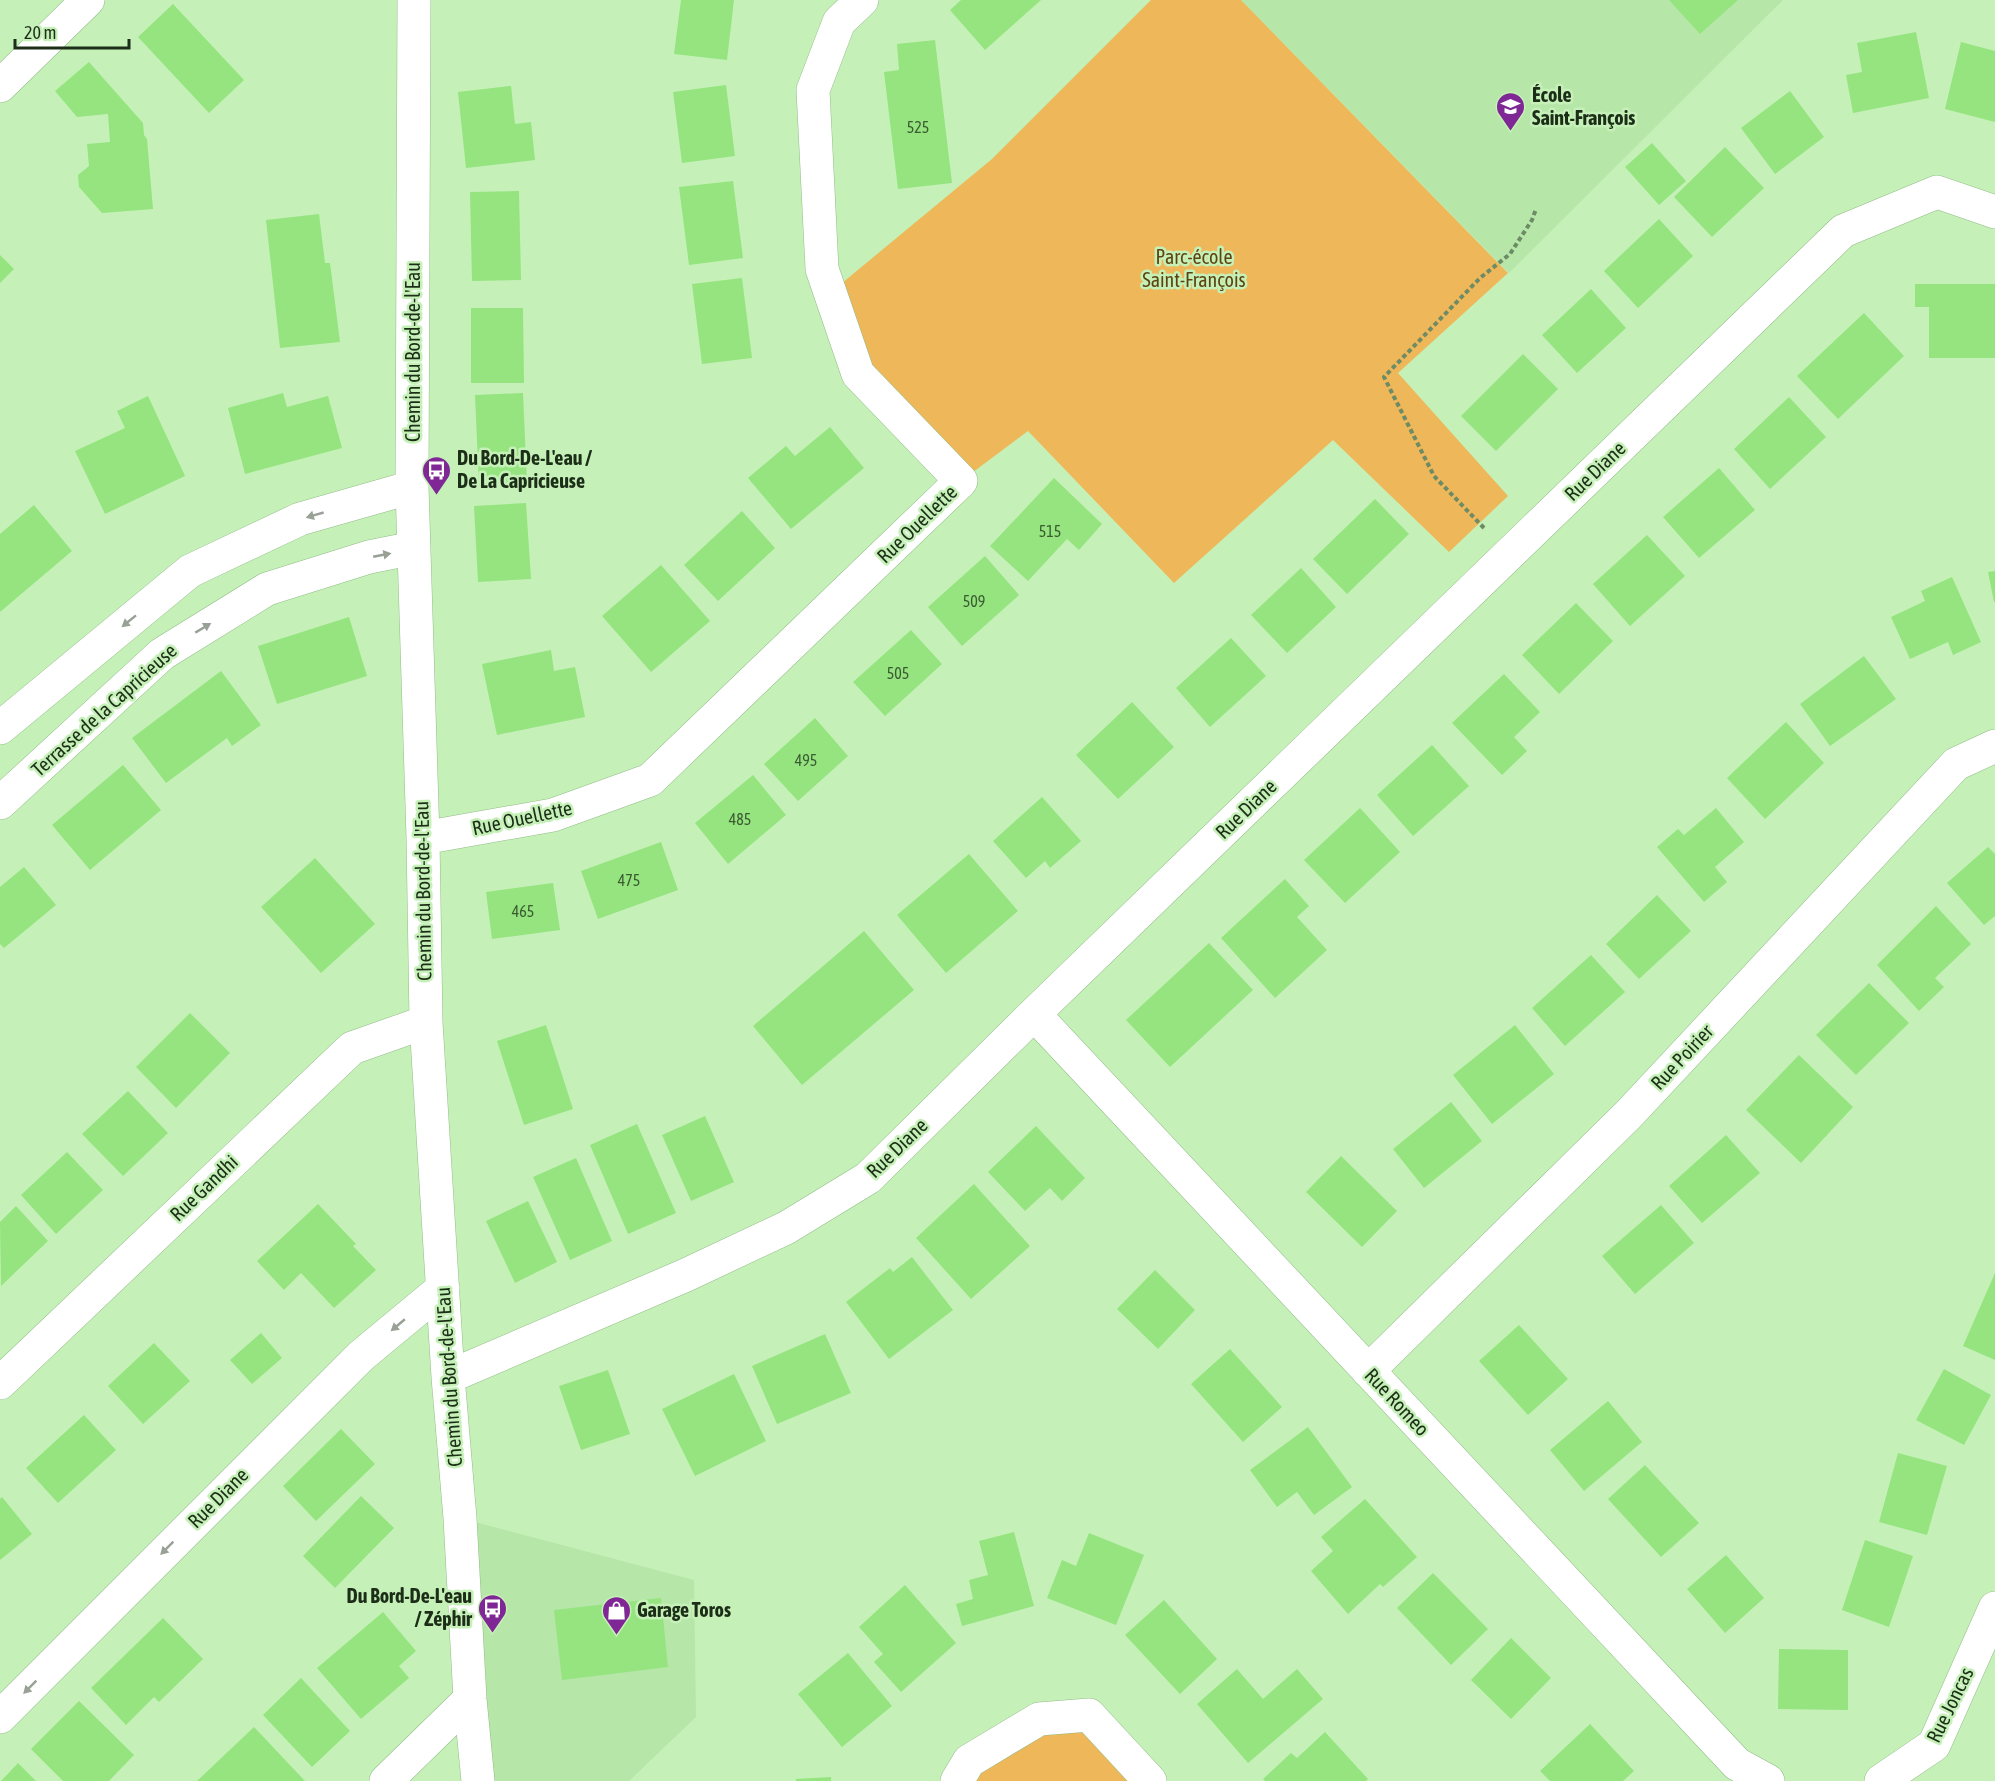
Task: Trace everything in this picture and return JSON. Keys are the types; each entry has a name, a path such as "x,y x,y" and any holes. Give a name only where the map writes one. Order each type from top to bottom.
{"street":[{"path":"0,86 88,0"},
{"name":"Chemin du Bord-de-l'Eau","path":"414,0 412,487 423,838 426,1022 470,1699 478,1781"},
{"name":"Rue Ouellette","path":"423,838 553,815 650,780 961,481 858,374 822,268 813,90 839,22 862,0"},
{"name":"Rue Diane","path":"448,1377 686,1275 786,1228 868,1178 1034,1014 1843,231 1937,192 1995,212"},
{"path":"0,728 190,571 300,519 412,487"},
{"name":"Terrasse de la Capricieuse","path":"0,803 171,648 267,589 369,557 414,548"},
{"name":"Rue Poirier","path":"1368,1371 1629,1114 1956,764 1995,746"},
{"name":"Rue Romeo","path":"1034,1014 1737,1764 1767,1781"},
{"name":"Rue Gandhi","path":"0,1383 352,1048 426,1022"},
{"name":"Rue Diane","path":"0,1717 361,1356 442,1287"},
{"name":"Rue Joncas","path":"1881,1781 1934,1745 1995,1608"},
{"path":"386,1781 470,1699"},
{"path":"957,1781 969,1761 1040,1719 1089,1715 1150,1781"}],"path":[{"path":"1510,554 1434,476 1384,377 1480,278 1510,254 1532,220 1536,209"}],"shaded area":[{"name":"École Saint-François","path":"1241,0 1783,0 1509,273"},
{"path":"460,1518 694,1580 696,1717 629,1781 478,1781"}],"green space":[{"name":"Parc-école Saint-François","path":"1151,0 1241,0 1508,273 1398,373 1508,496 1449,552 1333,440 1174,583 1028,431 961,481 858,374 830,293 992,159"},
{"path":"1089,1715 1150,1781 957,1781 969,1761"}],"building":[{"path":"681,0 734,0 727,60 674,54"},
{"path":"961,0 1041,0 985,50 950,10"},
{"path":"1669,0 1738,0 1700,34"},
{"path":"173,4 244,80 209,113 138,37"},
{"path":"1916,32 1929,98 1853,113 1846,75 1862,72 1857,43"},
{"path":"935,40 952,183 898,189 884,72 899,70 897,44"},
{"path":"1961,42 1995,51 1995,122 1945,109"},
{"path":"89,62 143,123 144,135 147,139 153,209 102,213 79,187 78,175 89,166 87,144 110,142 108,114 77,117 55,91"},
{"path":"726,85 735,156 682,163 673,92"},
{"path":"511,86 515,124 531,122 535,160 466,168 458,92"},
{"path":"1790,91 1824,137 1775,174 1741,128"},
{"path":"1652,143 1686,181 1659,205 1625,167"},
{"path":"1725,147 1764,188 1712,237 1674,197"},
{"path":"733,181 743,258 689,265 679,187"},
{"path":"519,191 521,280 472,281 470,192"},
{"path":"319,214 325,263 330,263 340,342 280,348 266,220"},
{"path":"1659,219 1693,256 1638,308 1604,271"},
{"path":"0,255 14,269 0,283"},
{"path":"742,278 752,358 702,364 692,284"},
{"path":"1915,284 1995,284 1995,358 1929,358 1929,307 1915,307"},
{"path":"1591,289 1626,328 1577,373 1542,335"},
{"path":"471,308 523,308 524,383 471,383"},
{"path":"1864,313 1904,356 1838,419 1797,376"},
{"path":"1523,354 1558,389 1496,451 1461,416"},
{"path":"283,393 287,407 328,396 342,448 245,474 228,408"},
{"path":"523,393 527,483 479,486 475,395"},
{"path":"148,396 185,476 105,514 75,451 125,428 117,411"},
{"path":"1789,397 1826,437 1770,489 1734,449"},
{"path":"830,427 864,468 791,529 748,478 786,446 795,456"},
{"path":"1719,468 1755,510 1699,558 1663,517"},
{"path":"1054,478 1102,524 1079,550 1067,539 1028,581 990,546"},
{"path":"1375,499 1409,534 1347,594 1313,559"},
{"path":"526,503 531,579 478,582 474,506"},
{"path":"34,505 72,551 0,612 0,534"},
{"path":"742,511 775,548 718,601 684,565"},
{"path":"1647,535 1685,576 1630,626 1593,584"},
{"path":"985,556 1019,595 962,646 928,607"},
{"path":"661,565 710,621 651,672 602,616"},
{"path":"1301,568 1336,607 1287,653 1251,615"},
{"path":"1995,571 1995,602 1994,602 1988,572"},
{"path":"1952,577 1981,642 1953,655 1948,642 1910,659 1891,617 1925,601 1921,591"},
{"path":"1576,603 1613,641 1559,694 1522,655"},
{"path":"349,617 367,676 277,704 258,646"},
{"path":"911,630 942,664 885,716 853,682"},
{"path":"1231,638 1266,676 1210,727 1176,688"},
{"path":"551,650 554,671 575,667 585,717 497,735 482,664"},
{"path":"1864,656 1896,699 1830,746 1800,704"},
{"path":"221,671 261,725 232,746 227,738 166,783 132,738"},
{"path":"1504,674 1540,712 1514,737 1527,751 1502,775 1452,723"},
{"path":"1132,702 1174,747 1118,799 1076,755"},
{"path":"815,718 848,756 798,801 764,764"},
{"path":"1786,722 1824,763 1765,819 1727,778"},
{"path":"1432,745 1469,786 1413,836 1377,795"},
{"path":"123,765 161,810 90,870 52,825"},
{"path":"753,775 786,815 728,864 695,823"},
{"path":"1042,797 1081,841 1050,868 1045,861 1026,878 993,841"},
{"path":"1360,808 1400,852 1345,903 1304,860"},
{"path":"1716,808 1744,842 1715,867 1727,882 1704,902 1657,847 1678,829 1684,835"},
{"path":"661,842 678,890 598,919 581,871"},
{"path":"1988,847 1995,854 1995,916 1984,925 1947,883"},
{"path":"969,854 1018,911 946,973 897,915"},
{"path":"315,858 375,924 321,973 261,907"},
{"path":"24,867 56,905 4,948 0,944 0,887"},
{"path":"1285,879 1309,906 1297,917 1327,950 1275,998 1221,938"},
{"path":"553,883 560,930 492,939 486,892"},
{"path":"1657,895 1691,931 1639,979 1606,944"},
{"path":"1936,906 1971,944 1935,978 1944,987 1919,1011 1877,965"},
{"path":"864,931 914,990 802,1085 753,1026"},
{"path":"1209,943 1253,990 1170,1067 1126,1020"},
{"path":"1591,955 1625,992 1565,1046 1532,1008"},
{"path":"1869,983 1909,1023 1856,1075 1816,1035"},
{"path":"190,1013 230,1053 176,1108 136,1067"},
{"path":"546,1025 573,1109 524,1125 497,1041"},
{"path":"1515,1025 1554,1074 1492,1124 1453,1075"},
{"path":"1799,1055 1853,1107 1801,1163 1746,1110"},
{"path":"128,1091 168,1133 123,1176 82,1134"},
{"path":"1451,1102 1482,1141 1424,1188 1393,1149"},
{"path":"705,1116 734,1182 691,1201 662,1135"},
{"path":"637,1124 676,1213 628,1234 590,1145"},
{"path":"1036,1126 1085,1178 1062,1201 1050,1188 1025,1211 988,1172"},
{"path":"1726,1135 1760,1173 1702,1223 1669,1186"},
{"path":"67,1152 103,1190 56,1234 21,1195"},
{"path":"1341,1156 1397,1211 1362,1247 1306,1192"},
{"path":"576,1158 612,1241 570,1260 533,1177"},
{"path":"974,1184 1030,1246 971,1299 916,1238"},
{"path":"528,1201 557,1262 515,1283 486,1221"},
{"path":"318,1204 356,1244 353,1246 376,1270 334,1308 301,1273 284,1290 257,1261"},
{"path":"1661,1205 1694,1243 1635,1294 1602,1256"},
{"path":"16,1206 48,1241 1,1286 0,1222"},
{"path":"912,1257 953,1310 889,1359 846,1302 890,1268 893,1272"},
{"path":"1155,1270 1195,1310 1158,1349 1117,1309"},
{"path":"1995,1273 1995,1360 1963,1346"},
{"path":"1519,1325 1568,1379 1528,1415 1479,1361"},
{"path":"261,1333 282,1358 252,1384 230,1360"},
{"path":"825,1334 851,1393 777,1424 752,1366"},
{"path":"154,1343 190,1381 143,1424 108,1386"},
{"path":"1230,1349 1282,1407 1243,1442 1191,1384"},
{"path":"1944,1369 1991,1395 1964,1445 1916,1420"},
{"path":"608,1370 630,1434 581,1450 559,1386"},
{"path":"734,1374 766,1441 695,1476 662,1409"},
{"path":"1608,1401 1642,1442 1584,1491 1550,1450"},
{"path":"84,1415 116,1450 58,1503 26,1468"},
{"path":"1308,1427 1352,1487 1314,1515 1297,1492 1277,1507 1250,1470"},
{"path":"341,1429 375,1464 316,1521 283,1486"},
{"path":"1898,1453 1947,1466 1927,1535 1879,1522"},
{"path":"1645,1465 1699,1523 1661,1557 1608,1499"},
{"path":"361,1496 394,1528 335,1588 303,1556"},
{"path":"2,1497 32,1534 0,1560 0,1499"},
{"path":"1365,1499 1417,1557 1383,1587 1380,1584 1348,1614 1311,1571 1333,1551 1321,1537"},
{"path":"1014,1532 1034,1606 962,1626 956,1604 973,1599 969,1580 988,1575 979,1541"},
{"path":"1089,1533 1144,1555 1116,1625 1047,1598 1062,1560 1076,1566"},
{"path":"1865,1540 1913,1556 1889,1627 1842,1610"},
{"path":"1726,1555 1764,1598 1725,1633 1687,1589"},
{"path":"1433,1573 1488,1629 1451,1665 1397,1608"},
{"path":"905,1585 956,1643 901,1692 874,1662 883,1654 859,1627"},
{"path":"661,1598 668,1667 562,1680 554,1610"},
{"path":"1164,1600 1217,1659 1180,1694 1125,1635"},
{"path":"383,1612 416,1651 399,1666 409,1678 361,1719 317,1668"},
{"path":"163,1618 203,1659 159,1702 154,1697 126,1725 91,1688"},
{"path":"1511,1638 1551,1678 1511,1719 1471,1680"},
{"path":"1779,1649 1848,1650 1848,1710 1778,1709"},
{"path":"848,1653 892,1706 842,1747 798,1694"},
{"path":"1237,1669 1263,1699 1297,1669 1323,1699 1248,1763 1197,1704"},
{"path":"301,1678 350,1731 312,1767 263,1715"},
{"path":"79,1701 134,1755 109,1781 63,1781 31,1749"},
{"path":"1590,1724 1634,1771 1623,1781 1550,1781 1540,1771"},
{"path":"254,1727 305,1781 197,1781"},
{"path":"1325,1732 1368,1779 1366,1781 1265,1781 1263,1779 1291,1753 1297,1758"},
{"path":"18,1763 36,1781 1,1781"},
{"path":"831,1777 831,1781 796,1781 796,1779"}],"place":[{"name":"École Saint-François","path":"1511,132"},
{"name":"Du Bord-De-L'eau / De La Capricieuse","path":"436,496"},
{"name":"Du Bord-De-L'eau / Zéphir","path":"493,1634"},
{"name":"Garage Toros","path":"616,1636"}]}
